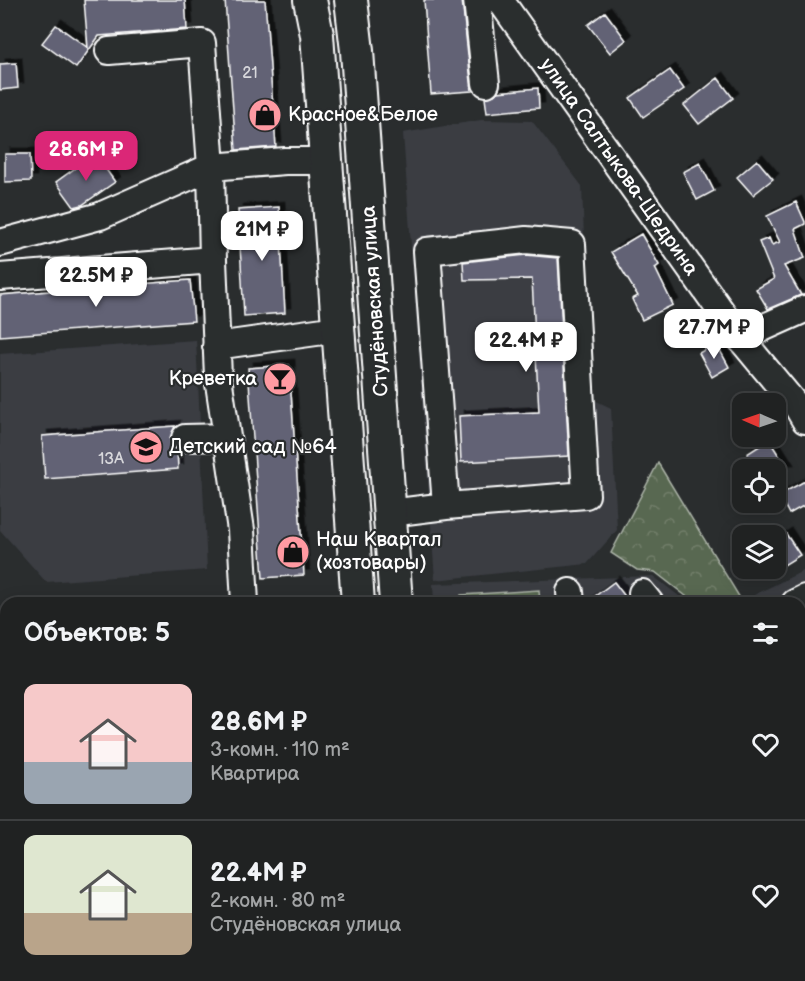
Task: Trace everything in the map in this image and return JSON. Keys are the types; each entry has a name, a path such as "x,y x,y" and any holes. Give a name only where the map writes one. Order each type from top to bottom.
{"main road":[{"name":"Студёновская улица","path":"310,0 316,35 358,597"},
{"name":"Студёновская улица","path":"351,0 358,62 396,597"}],"street":[{"path":"477,0 486,83"},
{"name":"улица Салтыкова-Щедрина","path":"500,0 740,338 798,408 805,420"},
{"path":"109,51 202,43 211,167 218,377 241,530 245,597"},
{"path":"0,243 100,216 211,167 285,161 326,161"},
{"path":"390,513 446,506 585,495 572,244 526,240 427,251 446,506"},
{"path":"0,277 213,260"},
{"path":"740,338 805,309"},
{"path":"216,346 338,329"},
{"path":"185,438 227,437"}],"shaded area":[{"path":"481,120 532,121 582,186 590,398 611,408 617,530 587,564 435,580 403,133"},
{"path":"196,340 207,570 46,582 0,530 0,354"},
{"path":"805,570 805,597 755,597 754,595"},
{"path":"653,576 680,597 434,597 433,584"}],"green space":[{"path":"658,463 739,597 687,597 655,572 637,570 611,553"},
{"path":"539,590 540,597 461,597 461,595"}],"building":[{"path":"84,0 185,0 187,29 99,36 76,68 42,43 56,25 88,48"},
{"path":"225,0 265,0 276,147 236,150"},
{"path":"424,0 462,0 472,91 431,94"},
{"path":"605,12 626,40 610,53 588,25"},
{"path":"16,63 18,88 0,90 0,64"},
{"path":"670,70 684,89 643,117 630,98"},
{"path":"718,78 733,98 699,124 684,105"},
{"path":"538,88 539,108 487,113 485,98 498,92"},
{"path":"5,154 30,154 31,181 5,182"},
{"path":"95,154 115,182 82,205 74,207 56,182"},
{"path":"757,160 773,179 753,195 737,177"},
{"path":"700,163 714,191 697,200 683,172"},
{"path":"796,202 805,222 795,229 805,258 784,266 801,295 768,309 756,289 774,279 759,242 769,238 772,245 780,242 767,216"},
{"path":"279,207 285,313 244,316 238,210"},
{"path":"641,234 659,265 655,268 673,305 642,320 632,299 638,296 611,252"},
{"path":"526,255 558,258 569,456 461,462 459,416 539,412 532,279 464,280 463,262"},
{"path":"190,280 194,321 0,336 0,295"},
{"path":"716,343 729,367 712,377 699,353"},
{"path":"289,365 304,575 263,578 248,368"},
{"path":"175,426 170,439 177,450 178,469 45,479 42,436"},
{"path":"758,447 773,447 781,459 750,459 747,454"},
{"path":"805,481 805,505 789,514 786,508 786,491"},
{"path":"786,534 800,555 786,564"},
{"path":"614,582 625,597 594,597"}],"place":[{"name":"Красное&Белое","path":"265,115"},
{"name":"Креветка","path":"280,379"},
{"name":"Детский сад №64","path":"146,447"},
{"name":"Наш Квартал (хозтовары)","path":"293,552"}]}
